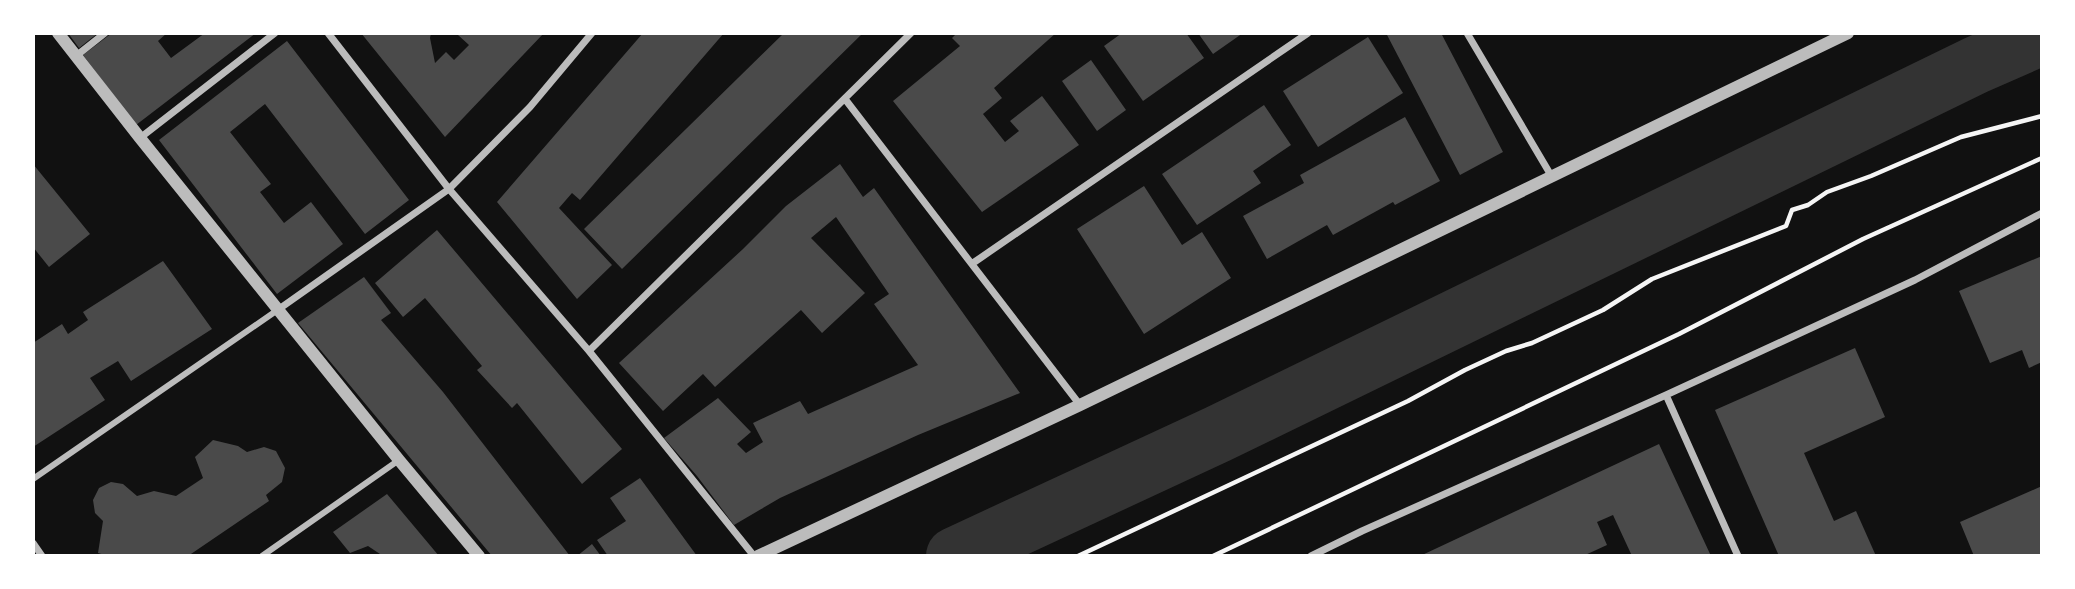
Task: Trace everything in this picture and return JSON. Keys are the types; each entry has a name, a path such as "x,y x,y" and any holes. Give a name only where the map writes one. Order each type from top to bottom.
{"street":[{"path":"58,33 399,460 479,556"},
{"path":"76,56 105,33"},
{"path":"140,138 275,33"},
{"path":"328,33 449,189 589,351 756,556 1080,405 1847,33"},
{"path":"33,479 449,189 530,107 592,33"},
{"path":"589,351 911,33"},
{"path":"972,263 1308,33"},
{"path":"1467,33 1552,177"},
{"path":"845,99 1080,405"},
{"path":"1311,556 1915,280 2042,214"},
{"path":"1665,395 1738,556"},
{"path":"262,556 399,460"},
{"path":"33,543 42,556"}],"path":[{"path":"1078,556 1408,401 1486,360 1603,310 1652,279 1786,226 1792,210 1808,205 1827,192 1961,137 2042,116"},
{"path":"1213,556 1679,334 1863,239 2042,158"}],"building":[{"path":"68,33 98,33 79,48"},
{"path":"112,33 167,33 158,41 171,58 205,33 256,33 136,125 83,55"},
{"path":"361,33 431,33 435,63 446,52 454,60 469,45 458,35 460,33 544,33 445,137"},
{"path":"643,33 724,33 580,200 572,193 559,208 612,265 577,299 497,202"},
{"path":"784,33 863,33 622,269 584,229"},
{"path":"957,33 1056,33 994,88 1002,98 983,114 1005,142 1019,131 1010,121 1042,96 1079,145 982,212 893,101 960,46 952,38"},
{"path":"1122,33 1186,33 1204,58 1143,101 1104,46"},
{"path":"1198,33 1243,33 1213,54"},
{"path":"1386,33 1441,33 1503,152 1460,175"},
{"path":"1368,37 1403,93 1318,147 1283,91"},
{"path":"287,41 409,200 365,234 265,104 230,132 271,184 260,192 284,223 311,202 343,244 277,294 159,140"},
{"path":"1091,60 1126,110 1097,131 1062,81"},
{"path":"1264,105 1291,145 1253,171 1261,183 1197,225 1162,174"},
{"path":"1405,117 1440,181 1395,205 1393,202 1333,235 1327,225 1267,259 1243,216 1304,183 1300,175"},
{"path":"33,164 90,234 49,267 33,247"},
{"path":"840,164 863,197 874,188 1020,393 918,435 780,498 734,525 664,438 718,398 751,432 737,444 746,453 763,442 753,423 800,401 808,414 918,365 874,304 889,294 836,217 811,238 865,293 822,333 801,310 715,387 703,374 663,411 619,363 786,206"},
{"path":"1144,186 1182,245 1202,232 1231,278 1144,334 1077,229"},
{"path":"437,230 622,449 582,484 517,403 512,408 477,370 482,366 425,298 403,317 375,283"},
{"path":"2042,256 2042,362 2029,368 2022,350 1990,363 1959,291"},
{"path":"163,261 212,329 131,381 118,361 90,378 105,400 33,447 33,343 62,324 68,334 88,320 83,312"},
{"path":"364,277 391,313 381,320 443,392 570,556 492,556 298,323"},
{"path":"1855,348 1885,417 1804,453 1834,521 1856,511 1876,556 1779,556 1715,410"},
{"path":"213,440 238,446 247,452 264,447 276,451 285,468 282,482 266,495 269,501 188,556 108,556 98,553 103,521 95,513 93,500 99,488 111,482 123,484 137,496 154,491 176,496 203,478 195,457"},
{"path":"1659,444 1711,556 1632,556 1613,515 1597,522 1607,545 1583,556 1420,556"},
{"path":"640,478 697,556 608,556 597,540 626,521 610,498"},
{"path":"2042,486 2042,556 1974,556 1960,522"},
{"path":"387,494 439,556 383,556 368,546 350,553 333,532"},
{"path":"592,544 601,556 577,556"}],"waterway":[{"path":"955,556 1218,434 1976,65 2042,36"}]}
